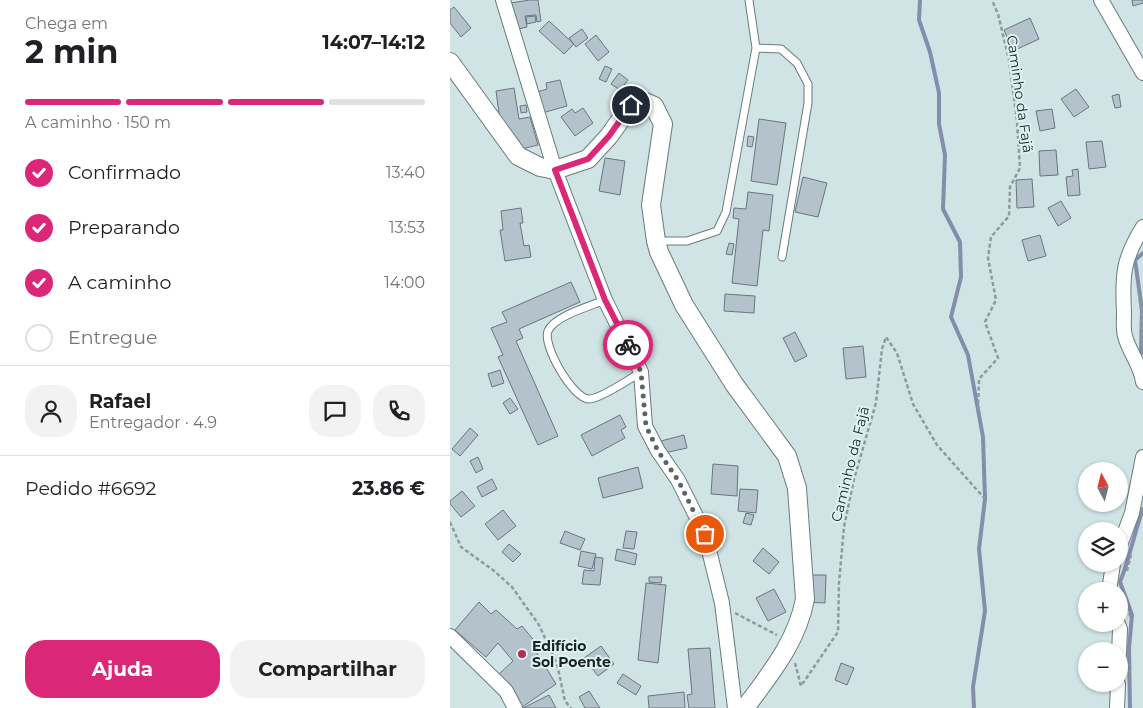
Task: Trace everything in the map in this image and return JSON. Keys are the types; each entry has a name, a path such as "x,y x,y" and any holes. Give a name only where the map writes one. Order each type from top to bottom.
{"street":[{"path":"503,0 555,170 605,300 641,372 646,426 658,451 678,480 705,534 722,606 735,708"},
{"path":"1101,0 1143,73"},
{"path":"450,62 518,156 540,167 555,170 588,159 609,136 631,105 645,102 654,106 663,124 650,204 656,241 684,305 734,384 787,456 797,488 805,600 802,615 790,644 777,666 745,708"},
{"path":"1143,227 1132,246 1125,265 1123,282 1124,335 1142,375 1143,382"},
{"path":"1128,534 1143,457"},
{"path":"450,636 506,692 515,708"},
{"path":"1117,708 1121,692"}],"lane":[{"path":"656,241 687,240 718,231 726,212 756,48 749,0"},
{"path":"756,48 781,49 797,63 808,84 808,104 782,257"},
{"path":"605,300 566,316 553,324 547,331 547,344 573,389 582,397 590,399 600,396 641,372"}],"path":[{"name":"Caminho da Fajã","path":"978,410 979,378 998,358 985,322 996,300 988,258 991,237 1009,216 1010,187 1020,168 1017,121 1009,60 998,14 992,0"},
{"path":"1137,283 1142,317 1142,342"},
{"name":"Caminho da Fajã","path":"790,644 801,686 838,632 839,583 844,527 854,479 876,402 882,349 886,337 898,353 913,404 938,445 985,498"},
{"path":"450,522 461,548 493,570 512,587 539,625 557,664 565,700 571,708"},
{"path":"722,606 790,644"}],"building":[{"path":"538,0 541,21 537,22 536,15 525,16 527,27 514,30 510,3"},
{"path":"1132,0 1143,0 1143,3 1133,6"},
{"path":"454,7 471,28 461,37 450,23 450,10"},
{"path":"535,16 536,22 527,24 526,17"},
{"path":"1030,18 1039,39 1013,51 1004,30"},
{"path":"549,21 574,44 564,54 539,31"},
{"path":"582,29 588,38 576,47 569,38"},
{"path":"596,35 609,52 598,61 585,44"},
{"path":"605,66 612,69 606,82 599,79"},
{"path":"619,73 628,80 620,90 611,84"},
{"path":"560,80 567,106 542,113 537,92 547,89 546,83"},
{"path":"629,86 634,93 627,98 622,91"},
{"path":"514,88 519,119 530,117 538,145 521,149 500,121 496,91"},
{"path":"1076,89 1089,107 1074,117 1061,99"},
{"path":"1119,94 1121,107 1115,108 1112,96"},
{"path":"526,105 527,112 521,113 520,106"},
{"path":"583,108 593,123 575,136 561,117 572,109 575,113"},
{"path":"1052,109 1055,128 1040,131 1036,111"},
{"path":"759,119 786,123 777,185 751,181"},
{"path":"748,136 754,137 752,147 747,146"},
{"path":"1102,141 1106,167 1089,169 1086,142"},
{"path":"1056,150 1058,175 1040,176 1039,151"},
{"path":"605,158 625,161 620,195 599,191"},
{"path":"1078,169 1080,195 1068,196 1066,177 1073,176 1072,170"},
{"path":"803,177 827,183 818,217 795,212"},
{"path":"1032,179 1034,207 1017,208 1016,180"},
{"path":"748,192 773,195 769,231 763,230 757,286 732,283 739,219 733,218 734,208 746,209"},
{"path":"1061,201 1071,218 1058,226 1048,208"},
{"path":"521,208 523,223 520,223 524,246 529,245 531,257 505,261 500,230 503,230 501,211"},
{"path":"1040,235 1046,256 1028,261 1022,240"},
{"path":"729,243 734,244 732,255 726,254"},
{"path":"571,282 580,302 519,329 523,338 516,341 558,436 538,445 498,357 503,355 491,328 507,322 502,312"},
{"path":"725,294 755,296 754,313 724,311"},
{"path":"795,332 807,356 795,362 783,338"},
{"path":"863,346 866,377 846,379 843,348"},
{"path":"500,370 504,383 492,387 488,374"},
{"path":"510,398 518,409 510,414 503,403"},
{"path":"620,415 626,427 621,430 625,438 592,456 581,435"},
{"path":"470,428 478,435 460,456 452,449"},
{"path":"684,435 687,448 664,453 661,441"},
{"path":"478,457 483,469 476,473 470,461"},
{"path":"713,464 738,466 737,496 711,494"},
{"path":"638,467 643,488 603,498 598,478"},
{"path":"492,479 497,489 482,497 477,487"},
{"path":"740,489 758,490 756,513 738,511"},
{"path":"462,491 475,506 461,517 450,504 450,501"},
{"path":"503,510 516,526 498,540 485,524"},
{"path":"746,513 754,515 751,525 743,523"},
{"path":"565,531 585,539 580,550 560,543"},
{"path":"626,531 637,532 634,549 623,548"},
{"path":"509,544 521,554 513,562 502,552"},
{"path":"763,548 779,562 769,574 753,561"},
{"path":"617,549 637,554 635,565 615,560"},
{"path":"581,551 596,554 592,569 578,566"},
{"path":"595,557 603,558 600,585 582,584 584,570 594,571"},
{"path":"806,575 826,575 825,603 805,602"},
{"path":"649,577 662,577 661,583 649,582"},
{"path":"646,583 666,585 658,663 638,660"},
{"path":"774,589 786,612 768,621 756,598"},
{"name":"Edifício Sol Poente","path":"479,602 491,614 496,610 517,629 522,626 537,644 535,650 556,684 522,707 498,675 513,661 498,643 486,657 455,630"},
{"path":"601,646 614,664 598,676 584,658"},
{"path":"710,648 715,708 689,708 687,695 692,694 688,649"},
{"path":"841,663 854,668 847,685 835,680"},
{"path":"623,674 641,686 636,695 617,683"},
{"path":"589,691 600,708 585,708 579,697"},
{"path":"684,692 685,708 649,708 648,696"},
{"path":"549,695 556,708 523,708"}],"waterway":[{"path":"920,0 919,20 930,52 939,93 939,124 945,155 943,209 960,242 961,277 951,317 968,355 983,437 985,499 979,549 985,611 973,687 974,708"},
{"path":"1143,253 1135,260 1142,310 1141,351 1143,353"},
{"path":"1130,708 1129,648 1132,615 1120,582 1143,509"}],"way so far":[{"path":"628,345 641,372 646,426 658,451 678,480 705,534"}],"place":[{"name":"Edifício Sol Poente","path":"522,654"}],"route":[{"path":"628,345 605,300 555,170 588,159 609,136 631,105"}]}
